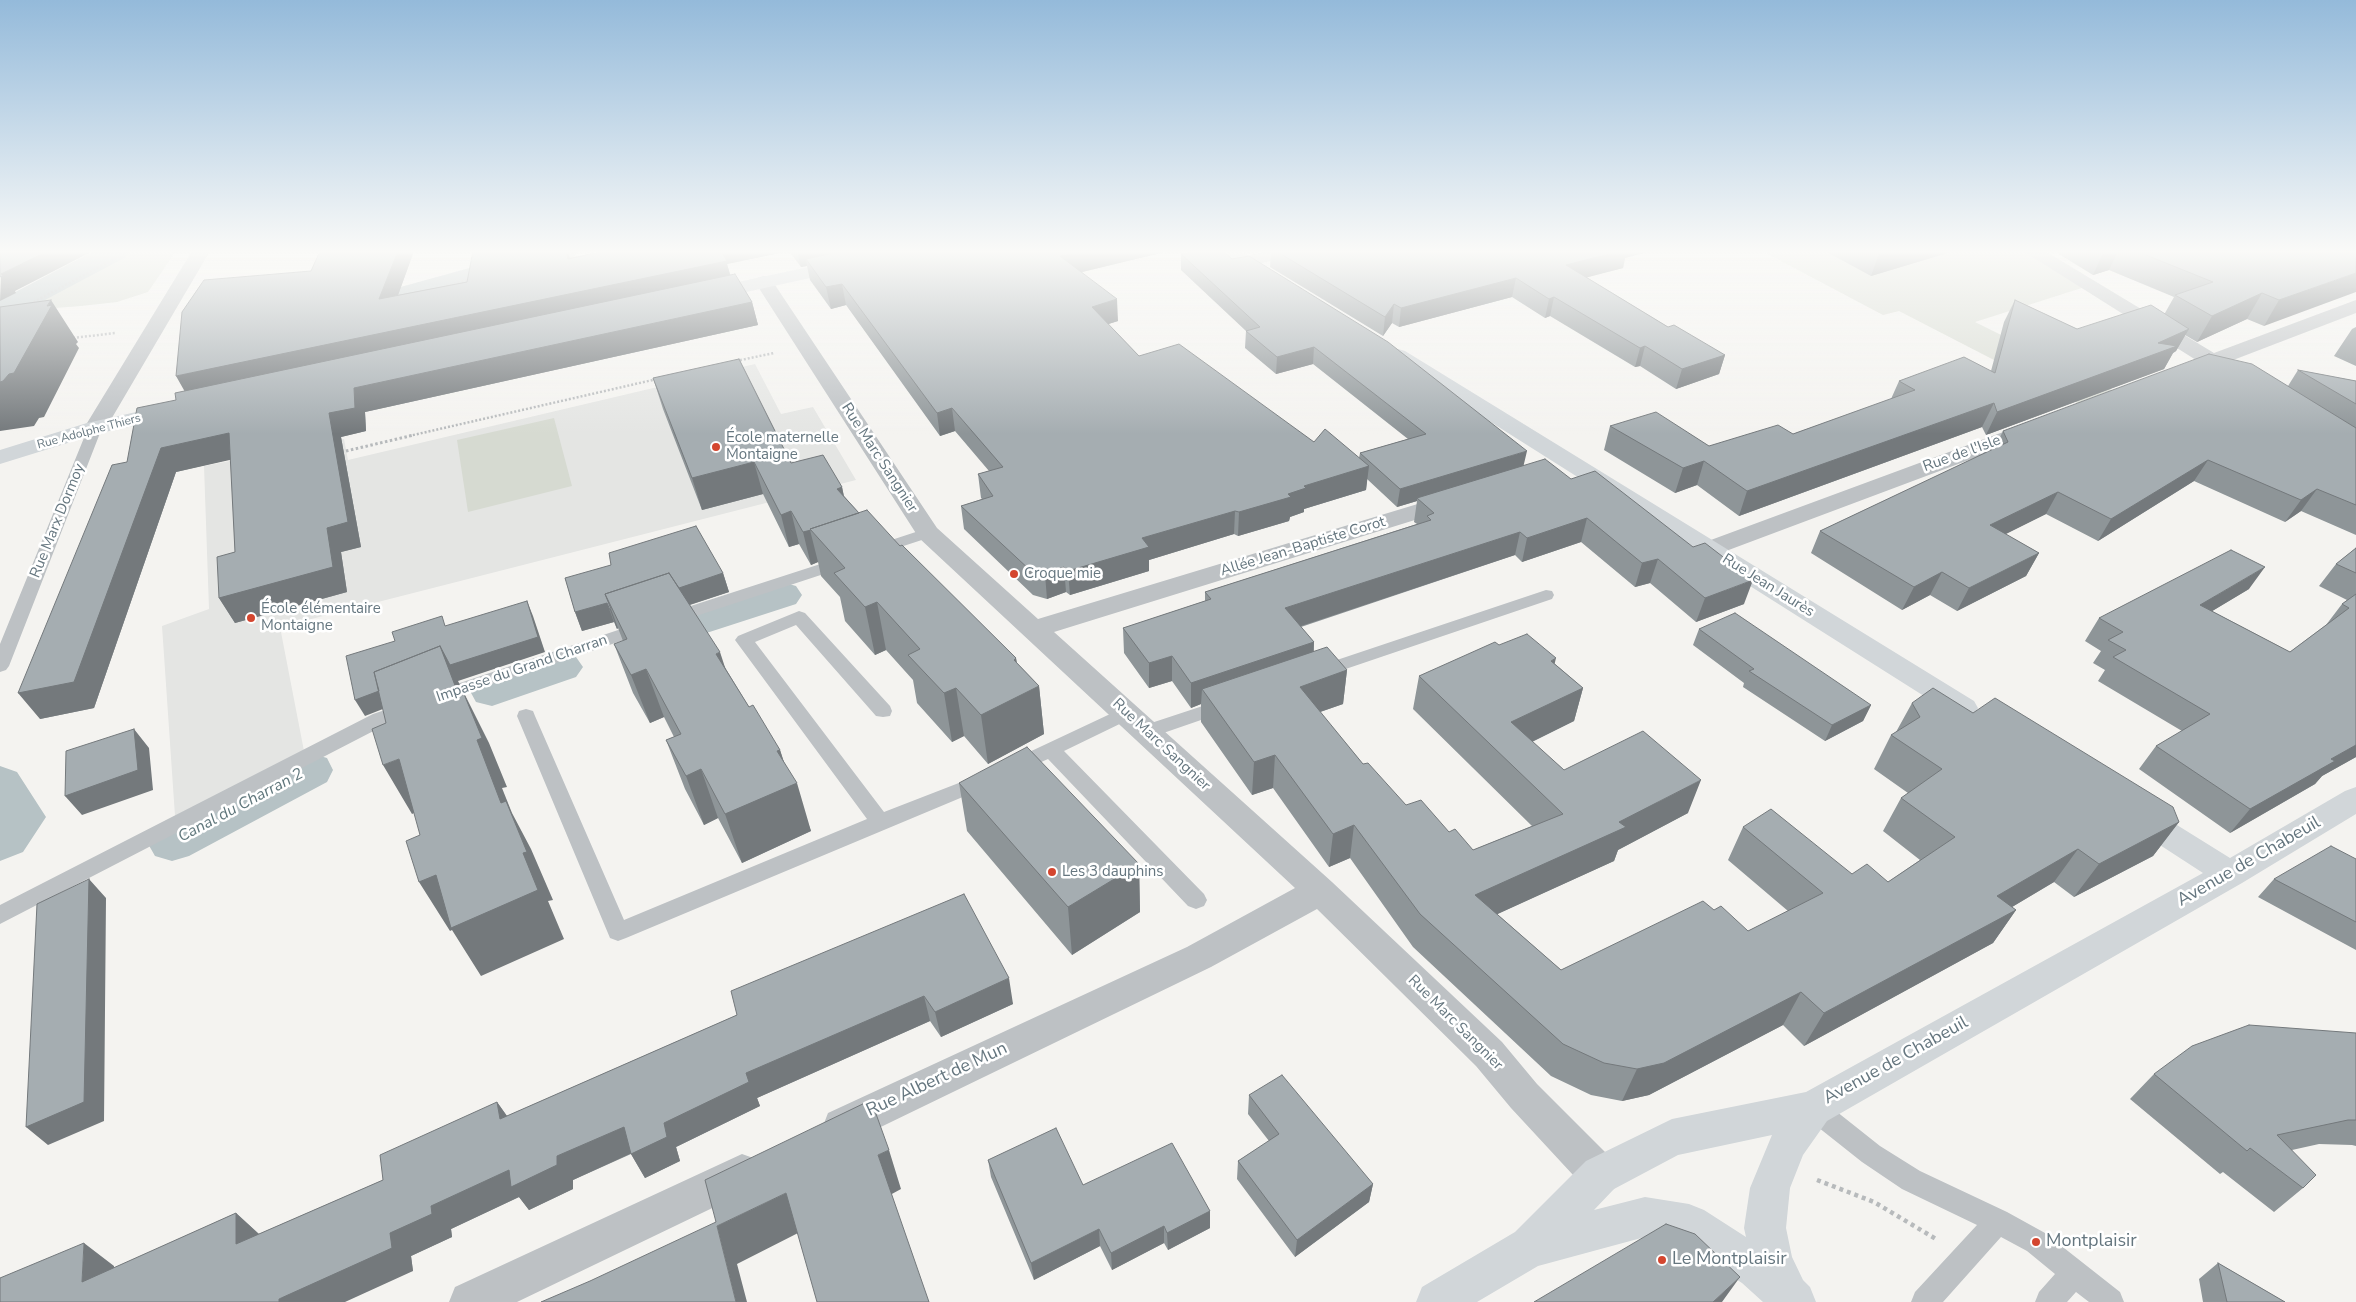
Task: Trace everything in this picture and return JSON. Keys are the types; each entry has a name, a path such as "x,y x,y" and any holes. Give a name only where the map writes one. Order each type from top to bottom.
{"street":[{"name":"Rue Marx Dormoy","path":"95,428 164,312"},
{"name":"Rue Marc Sangnier","path":"783,312 928,533 1320,891 1489,1054 1524,1096 1600,1175"},
{"path":"2130,312 2211,362 2240,376"},
{"path":"2174,376 2341,312"},
{"name":"Rue Jean Jaurès","path":"1376,342 1988,722"},
{"name":"Rue Adolphe Thiers","path":"0,456 95,428 191,407"},
{"name":"Rue de l'Isle","path":"1709,549 2050,422"},
{"path":"1546,471 1571,463"},
{"name":"Allée Jean-Baptiste Corot","path":"1035,629 1470,495"},
{"name":"Avenue de Chabeuil","path":"1437,1302 1484,1276 1530,1247 1600,1175 1672,1138 1813,1108 2230,874 2356,800"},
{"path":"2115,802 2230,874"},
{"name":"Rue Albert de Mun","path":"812,1140 1198,956 1320,891"},
{"path":"1791,1298 1772,1260 1765,1228 1770,1188 1788,1144 1813,1108"},
{"path":"470,1302 776,1157"},
{"path":"1530,1247 1645,1217 1654,1218 1689,1225 1757,1268 1791,1298"}],"lane":[{"name":"Rue Marx Dormoy","path":"0,666 95,428"},
{"name":"Impasse du Grand Charran","path":"0,915 380,719 446,693 928,533"},
{"path":"1304,678 1546,595"},
{"path":"880,822 744,640 799,617 883,711"},
{"path":"526,716 618,932 1051,750 1136,722 1238,700"},
{"path":"1051,750 1196,900"},
{"path":"1813,1108 1872,1154 1911,1180 1998,1221 2036,1242 2110,1302"},
{"path":"1925,1302 1998,1221"},
{"path":"2049,1302 2074,1273"}],"path":[{"path":"67,339 115,333"},
{"path":"112,338 151,333"},
{"path":"730,363 805,346"},
{"path":"346,450 663,378"}],"shaded area":[{"path":"1877,312 1896,312 1883,315"},
{"path":"1900,312 2007,312 1975,322 2122,395 2087,408"},
{"name":"École élémentaire Montaigne","path":"755,364 781,414 813,407 856,480 280,627 304,751 175,816 162,626 209,609 204,466 344,439 348,460"},
{"path":"554,418 572,486 468,512 457,440"}],"building":[{"path":"0,312 48,312 14,373 9,374 0,382"},
{"path":"182,312 484,312 176,376"},
{"path":"557,312 707,312 354,388 355,408 329,413 348,522 327,528 333,567 219,598 217,557 235,552 229,433 161,448 74,682 18,693 112,465 127,462 137,408 176,400 175,393"},
{"path":"862,312 1097,312 1139,356 1179,344 1314,442 1325,429 1369,466 1304,486 1306,488 1288,494 1291,497 1142,538 1149,547 1068,571 1064,567 1045,574 1031,571 961,506 993,496 978,474 1003,467 952,408 937,413"},
{"path":"1244,312 1339,312 1388,342 1527,451 1400,489 1360,453 1426,434 1314,347 1277,357 1246,331 1260,327"},
{"path":"1376,312 1389,312 1385,317"},
{"path":"1579,312 1643,312 1668,327 1674,325 1725,355 1682,369 1645,346 1640,348"},
{"path":"2012,312 2040,312 2077,329 2130,312 2162,312 2189,329 2158,343 2177,346 1997,412 1994,403 1747,491 1704,461 1683,468 1610,426 1656,412 1709,446 1778,425 1793,434 1915,390 1899,381 1964,357 1995,373"},
{"path":"2205,312 2221,312 2212,316"},
{"path":"2209,354 2252,364 2356,428 2356,505 2317,489 2301,500 2208,460 2111,519 2058,492 1990,525 2039,553 1969,588 1942,572 1914,587 1820,531 2008,442 2003,431"},
{"path":"739,359 791,463 823,455 842,487 837,489 859,513 803,532 791,511 781,515 754,462 692,478 653,378"},
{"path":"2298,370 2356,381 2356,404"},
{"path":"1545,459 1571,479 1595,471 1693,547 1705,543 1753,580 1705,598 1658,559 1642,563 1587,518 1527,538 1520,532 1285,608 1314,642 1191,683 1172,656 1149,663 1123,628 1211,599 1205,592 1431,520 1427,516 1434,513 1417,498"},
{"path":"867,510 900,546 902,545 1016,658 1014,660 1039,686 981,715 956,688 944,693 908,655 920,649 877,602 865,607 834,573 845,568 810,529"},
{"path":"696,526 723,573 679,588 669,573 605,594 610,610 607,603 575,612 565,578 611,565 609,553"},
{"path":"2356,548 2356,573 2336,564"},
{"path":"2231,550 2265,567 2200,605 2290,652 2349,608 2342,604 2356,594 2356,745 2331,759 2335,761 2250,809 2156,746 2210,714 2113,657 2126,650 2108,640 2123,632 2099,618"},
{"path":"669,573 720,652 716,654 749,707 753,705 780,750 777,751 797,783 725,814 701,769 686,776 666,740 681,734 646,669 631,675 614,644 627,639 605,594"},
{"path":"527,601 538,637 450,665 440,646 374,672 379,691 355,700 346,656 395,641 392,632 442,616 445,626"},
{"path":"1735,613 1871,705 1832,725 1749,671 1754,669 1699,629"},
{"path":"1527,634 1556,658 1551,661 1583,688 1511,722 1564,770 1643,731 1701,780 1619,822 1626,827 1475,895 1561,970 1703,901 1714,910 1721,906 1748,931 1823,893 1743,827 1771,809 1852,874 1867,864 1888,882 1955,837 1901,798 1942,769 1891,735 1920,717 1912,703 1933,688 1973,713 1995,698 2173,807 2179,822 2099,864 2078,849 1997,896 2016,910 1824,1013 1801,992 1664,1063 1637,1069 1604,1063 1563,1044 1420,914 1354,825 1333,834 1275,755 1254,762 1202,689 1327,647 1347,670 1300,687 1363,764 1368,763 1406,805 1421,800 1449,832 1455,829 1473,850 1563,814 1419,676 1495,642 1499,645"},
{"path":"440,646 459,696 464,694 482,738 477,740 501,803 506,801 527,852 523,853 538,890 451,928 436,875 419,882 406,841 420,835 399,759 383,765 372,729 386,723 374,672"},
{"path":"134,729 138,770 65,796 66,751"},
{"path":"1027,747 1139,864 1068,907 959,783"},
{"path":"2331,846 2356,859 2356,922 2274,879"},
{"path":"89,879 84,1102 26,1127 37,904"},
{"path":"964,894 1009,978 935,1012 924,996 746,1073 749,1082 664,1123 667,1137 631,1154 624,1127 557,1156 557,1165 511,1187 509,1170 431,1206 432,1214 390,1233 392,1248 279,1299 279,1302 0,1302 0,1278 84,1243 82,1282 236,1213 236,1244 383,1180 380,1155 497,1102 500,1119 737,1015 731,991"},
{"path":"2249,1025 2356,1033 2356,1120 2277,1135 2316,1175 2303,1188 2250,1148 2247,1151 2154,1074 2192,1046"},
{"path":"1282,1075 1373,1184 1297,1240 1238,1161 1279,1134 1249,1095"},
{"path":"871,1100 889,1150 878,1155 929,1302 817,1302 786,1193 717,1226 736,1302 541,1302 716,1222 705,1180"},
{"path":"1056,1128 1083,1185 1172,1143 1210,1211 1167,1233 1164,1226 1111,1253 1099,1229 1031,1263 988,1160"},
{"path":"1666,1224 1695,1234 1740,1277 1713,1302 1534,1302"},
{"path":"2218,1263 2285,1302 2227,1302"}],"waterway":[{"name":"Canal du Charran 2","path":"691,624 782,595"},
{"name":"Canal du Charran 2","path":"492,691 561,667"},
{"name":"Canal du Charran 2","path":"172,842 310,770"},
{"path":"0,784 22,817 6,838 0,842"}],"place":[{"name":"École maternelle Montaigne","path":"716,447"},
{"name":"Croque mie","path":"1014,574"},
{"name":"École élémentaire Montaigne","path":"251,618"},
{"name":"Les 3 dauphins","path":"1052,872"},
{"name":"Montplaisir","path":"2036,1242"},
{"name":"Le Montplaisir","path":"1662,1260"}]}
